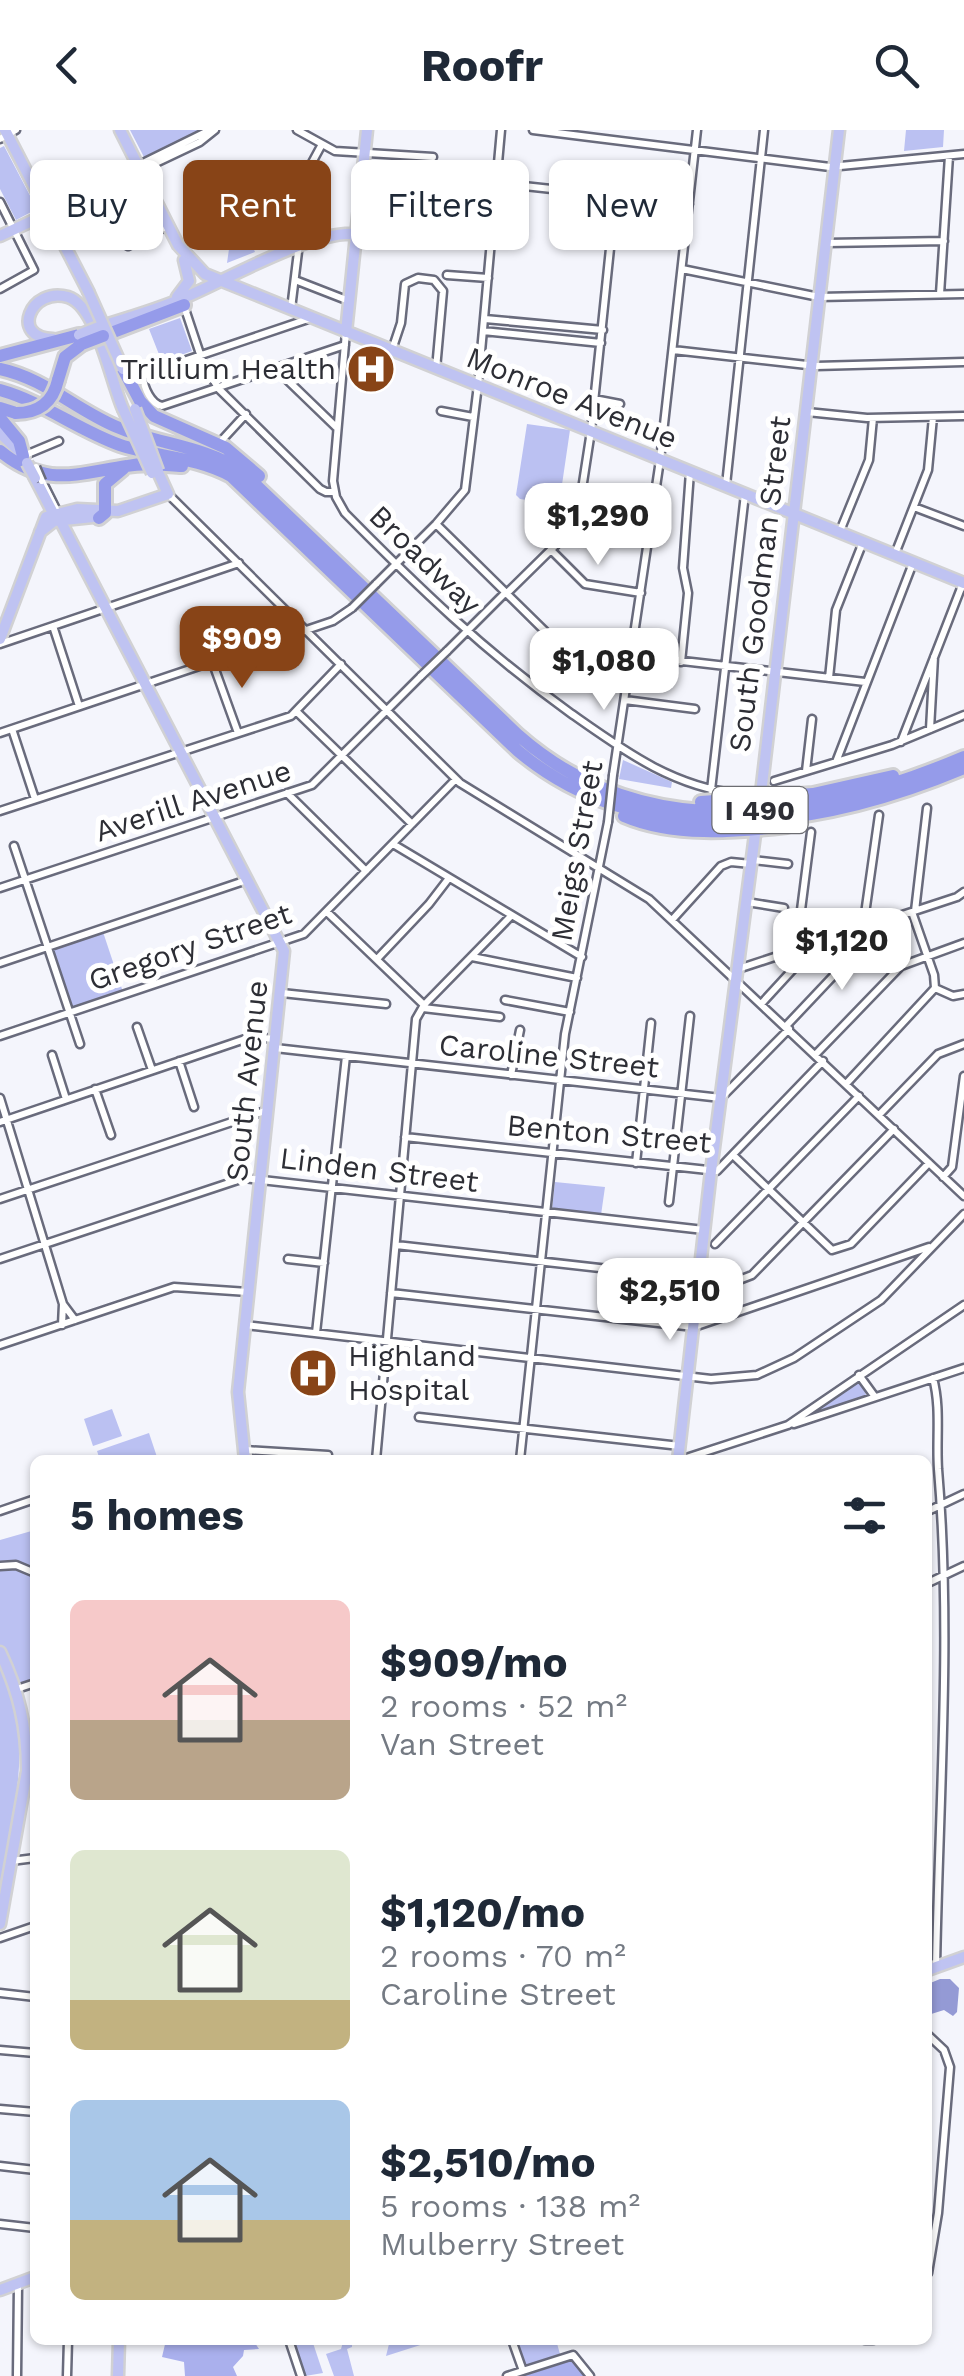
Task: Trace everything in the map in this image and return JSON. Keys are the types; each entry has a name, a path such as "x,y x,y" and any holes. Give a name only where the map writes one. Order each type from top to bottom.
{"highway":[{"path":"0,356 185,310"},
{"path":"0,408 16,413 42,406 52,397 66,356 80,339"},
{"name":"I 490","path":"0,369 36,380 112,424 234,466 376,590 506,725 561,776 638,802 684,810 729,811 783,808 844,798 961,762"},
{"path":"123,370 152,414 170,426 222,446 242,460 376,590"},
{"path":"0,381 43,397 124,439 209,462 238,481"},
{"name":"I 490","path":"0,390 42,406 110,441 211,466 238,481 506,741 598,800 672,818 773,819 842,808 938,778 961,762"},
{"path":"0,418 19,440 33,466"},
{"path":"0,451 29,470 57,477 153,470"},
{"path":"102,515 104,489 121,470 210,472 268,509"},
{"path":"561,776 677,800 721,802 822,793 961,762"},
{"path":"561,776 596,804 648,824 694,830 756,828 852,814 938,778"}],"main road":[{"path":"120,130 134,160"},
{"path":"364,160 367,130"},
{"name":"South Goodman Street","path":"679,1455 839,130"},
{"path":"7,133 30,179"},
{"path":"101,332 185,290 190,276 163,216"},
{"path":"0,236 30,221"},
{"name":"Monroe Avenue","path":"178,246 200,271 222,282 964,583"},
{"path":"66,250 123,370 129,409"},
{"path":"115,322 186,297 293,250"},
{"path":"346,332 358,250"},
{"path":"185,310 222,282"},
{"path":"0,642 44,519 77,509 102,515 168,494 153,470 92,321 81,305 66,296 54,296 30,310 28,324 38,336 80,339"},
{"name":"South Avenue","path":"0,433 33,466 285,956 238,1400 245,1455"},
{"path":"0,1652 17,1689 30,1762"},
{"path":"0,1924 30,1774"},
{"path":"932,1968 964,1958"},
{"path":"0,2290 30,2279"},
{"path":"118,2376 119,2345"}],"street":[{"path":"155,160 212,130"},
{"path":"299,130 335,151 433,158"},
{"path":"499,160 502,130"},
{"path":"533,130 834,168 964,154"},
{"name":"Meigs Street","path":"693,162 697,130"},
{"path":"726,487 766,130"},
{"path":"313,160 321,146"},
{"path":"940,294 949,156"},
{"path":"0,202 34,271 0,289"},
{"path":"163,228 168,226"},
{"path":"826,244 944,241"},
{"path":"291,310 298,250"},
{"path":"0,733 333,621 376,590 395,564 464,493 490,250"},
{"name":"Averill Avenue","path":"0,888 312,785 551,550 574,525 591,431 611,250"},
{"name":"Meigs Street","path":"521,1455 560,1080 608,822 660,460 684,250"},
{"path":"682,270 819,297 964,294"},
{"path":"447,275 488,278"},
{"path":"391,351 401,323 404,286 410,280 426,278 437,282 442,288 436,370"},
{"path":"294,280 349,302"},
{"name":"Broadway","path":"185,310 200,356 218,388 320,488 334,492 344,513 466,632 617,746 674,779 760,799"},
{"path":"311,318 144,377 153,402 160,406 344,345"},
{"path":"484,319 603,330"},
{"path":"502,333 498,327 503,321"},
{"path":"522,335 519,328 523,323"},
{"path":"533,336 538,331 536,324"},
{"path":"580,341 585,334 582,328"},
{"path":"483,331 601,343"},
{"path":"334,492 346,332"},
{"path":"674,350 812,366 964,362"},
{"path":"276,369 337,428"},
{"path":"594,399 620,404"},
{"path":"441,411 473,417"},
{"path":"806,412 874,418 964,416"},
{"path":"223,439 246,414"},
{"path":"895,554 928,470 932,417"},
{"path":"840,531 869,460 874,418"},
{"path":"33,466 59,441"},
{"path":"680,662 688,593 682,568 690,472"},
{"path":"168,494 456,779 649,899 736,974 964,1196"},
{"path":"711,790 745,494"},
{"path":"914,506 964,526"},
{"path":"436,524 561,648 865,682"},
{"path":"828,678 837,606 864,541"},
{"path":"551,550 585,584 641,592"},
{"path":"836,762 913,562"},
{"path":"0,642 239,563"},
{"path":"900,742 964,583"},
{"path":"52,626 79,706"},
{"path":"930,729 934,656"},
{"path":"212,661 238,733"},
{"path":"0,810 296,711 341,664"},
{"path":"624,700 695,710"},
{"path":"296,711 412,824"},
{"path":"774,781 900,742 964,715"},
{"path":"806,771 812,719"},
{"path":"12,729 35,799"},
{"name":"Gregory Street","path":"0,1036 304,934 456,779"},
{"path":"287,793 366,871"},
{"path":"927,808 913,911 935,988"},
{"path":"721,1098 788,1027 868,930 879,815"},
{"path":"796,950 811,832"},
{"path":"393,844 582,957"},
{"path":"14,846 80,1044"},
{"path":"672,920 721,866 731,862 788,864"},
{"path":"377,959 449,878"},
{"path":"0,962 247,880"},
{"path":"736,974 807,946 868,930 964,892"},
{"path":"746,902 784,908"},
{"path":"327,912 423,1006 500,1017"},
{"path":"376,1455 416,1019 423,1006 511,916"},
{"path":"868,930 893,973"},
{"path":"816,1054 906,963 964,943"},
{"path":"762,1003 807,954 807,946"},
{"path":"472,957 577,978"},
{"path":"935,988 953,996 964,994"},
{"path":"846,1084 935,988"},
{"path":"282,992 386,1004"},
{"path":"505,1000 570,1012"},
{"path":"669,1202 690,1016"},
{"path":"636,1163 651,1023"},
{"path":"137,1027 152,1070"},
{"path":"511,1075 520,1030"},
{"name":"Caroline Street","path":"3,1120 251,1038 346,1056 721,1098"},
{"path":"879,1115 938,1054 964,1044"},
{"path":"52,1055 66,1099"},
{"path":"316,1333 346,1056"},
{"name":"Benton Street","path":"405,1137 718,1170 823,1061"},
{"path":"179,1062 194,1107"},
{"path":"943,1177 952,1167 964,1076"},
{"path":"95,1090 110,1135"},
{"path":"716,1244 859,1096"},
{"path":"0,1098 3,1120 47,1243 63,1304 62,1324"},
{"path":"0,1199 269,1110"},
{"path":"697,1296 750,1278 894,1130"},
{"path":"734,1156 832,1250 850,1244 930,1163"},
{"name":"Linden Street","path":"0,1259 244,1178 722,1237"},
{"path":"246,1325 733,1379 758,1375 782,1365 881,1300 964,1214"},
{"path":"396,1245 699,1279"},
{"path":"391,1293 694,1328 933,1245"},
{"path":"288,1259 324,1264"},
{"path":"0,1346 180,1286 249,1292"},
{"path":"63,1304 75,1320"},
{"path":"788,1426 964,1305"},
{"path":"695,1455 964,1368"},
{"path":"859,1376 874,1397"},
{"path":"932,1378 940,1405 936,1435 945,1575 932,1968"},
{"path":"419,1416 680,1446"},
{"path":"245,1455 328,1454"},
{"path":"932,1509 964,1494"},
{"path":"0,1511 30,1501"},
{"path":"0,1566 16,1565 30,1571"},
{"path":"932,1581 964,1566"},
{"path":"17,1689 30,1685"},
{"path":"10,1861 30,1859"},
{"path":"0,1938 30,1928"},
{"path":"0,1994 30,1997"},
{"path":"932,2039 944,2050 950,2072 932,2248"},
{"path":"0,2050 30,2053"},
{"path":"0,2109 30,2112"},
{"path":"0,2166 30,2169"},
{"path":"0,2224 30,2227"},
{"path":"16,2376 18,2284"},
{"path":"67,2376 68,2345"},
{"path":"291,2345 301,2376"},
{"path":"514,2345 522,2371"},
{"path":"506,2376 573,2354 590,2376"}],"shaded area":[{"path":"130,130 201,130 145,159"},
{"path":"906,130 944,130 943,147 904,151"},
{"path":"4,146 30,196 30,213 16,220 0,189 0,148"},
{"path":"229,250 254,250 255,252 227,263"},
{"path":"180,318 192,351 162,362 149,329"},
{"path":"527,424 570,430 559,505 516,495"},
{"path":"623,760 672,782 671,788 619,779"},
{"path":"103,932 123,992 70,1008 50,949"},
{"path":"555,1182 605,1187 601,1215 552,1209"},
{"path":"857,1380 862,1382 867,1398 811,1415"},
{"path":"112,1409 122,1436 93,1446 84,1419"},
{"path":"149,1433 156,1455 98,1455 97,1451"},
{"path":"30,1531 30,1683 19,1685 0,1645 0,1540"},
{"path":"0,1667 11,1695 19,1749 15,1803 0,1887"},
{"path":"950,1979 959,1988 957,2012 953,2016 944,2010 932,2014 932,1982"},
{"path":"165,2345 256,2345 259,2349 244,2350 233,2367 237,2376 185,2376 184,2362 162,2357"},
{"path":"294,2345 314,2345 323,2373 305,2376"},
{"path":"342,2345 352,2345 347,2349 354,2376 334,2376 326,2354"},
{"path":"389,2345 420,2345 386,2356"},
{"path":"515,2345 557,2345 560,2354 522,2367"},
{"path":"573,2360 584,2376 523,2376"}],"place":[{"name":"Trillium Health","path":"371,369"},
{"name":"Highland Hospital","path":"313,1373"}]}
